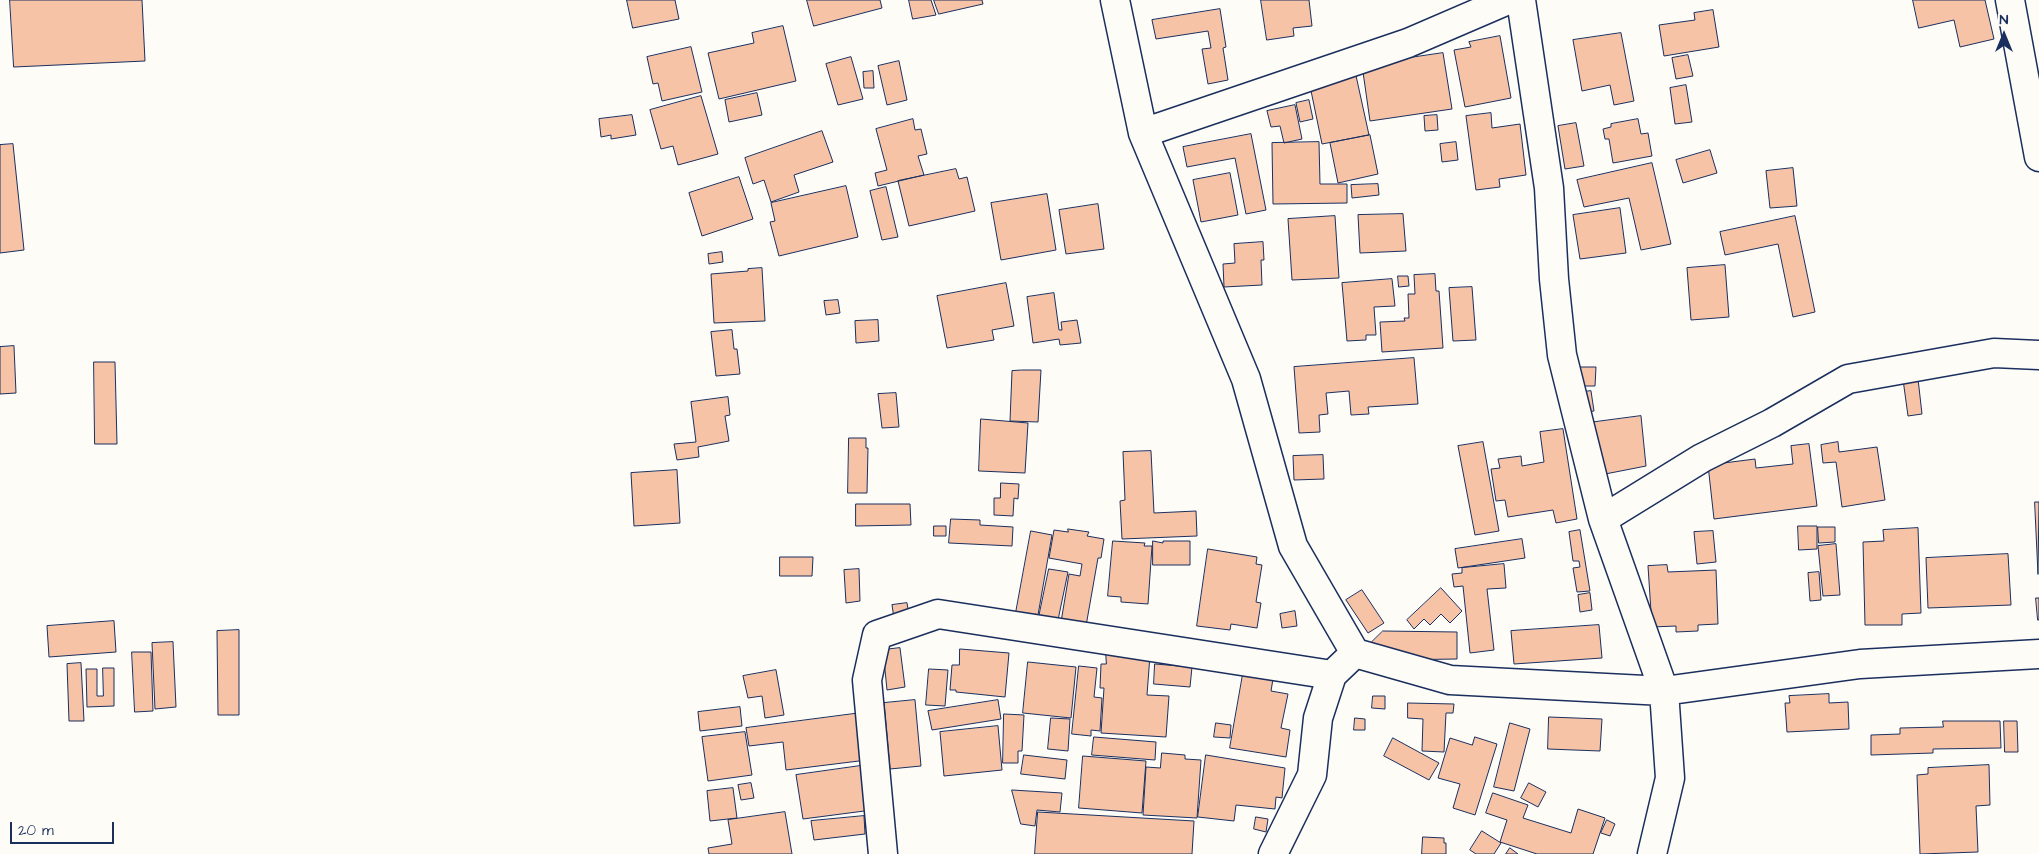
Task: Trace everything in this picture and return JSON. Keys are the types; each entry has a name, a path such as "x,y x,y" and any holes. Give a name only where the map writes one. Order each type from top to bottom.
{"street":[{"path":"1114,0 1143,133 1246,379 1293,546 1355,653 1450,680 1664,691 1860,664 2039,654"},
{"path":"1143,133 1408,43 1508,0"},
{"path":"1521,0 1549,188 1554,279 1562,355 1603,519 1664,691 1670,778 1652,854"},
{"path":"2010,0 2039,157"},
{"path":"1603,519 1702,458 1772,422 1848,379 1994,353 2039,355"},
{"path":"883,854 867,680 877,635 938,614 1332,675"},
{"path":"1273,854 1312,775 1318,718 1332,675 1355,653"}],"building":[{"path":"10,0 142,0 145,61 14,67"},
{"path":"627,0 675,0 679,19 633,28"},
{"path":"807,0 880,0 882,8 814,26"},
{"path":"909,0 931,0 936,15 913,19"},
{"path":"934,0 982,0 983,4 939,14"},
{"path":"1261,0 1309,0 1312,26 1293,28 1294,36 1267,40"},
{"path":"1913,0 1985,0 1994,39 1960,47 1954,20 1919,28"},
{"path":"1220,9 1226,47 1223,48 1228,80 1208,84 1202,49 1211,48 1208,31 1156,39 1152,20"},
{"path":"1713,10 1719,47 1664,56 1659,25 1695,20 1694,13"},
{"path":"783,26 796,81 719,99 708,53 754,43 752,33"},
{"path":"1621,33 1634,101 1614,105 1610,85 1582,91 1573,40"},
{"path":"1500,36 1511,98 1465,107 1454,50 1471,47 1469,42"},
{"path":"691,47 702,92 662,101 658,83 653,84 647,57"},
{"path":"1443,53 1452,109 1370,121 1362,65"},
{"path":"1688,55 1693,76 1676,79 1672,58"},
{"path":"851,57 863,99 838,105 826,64"},
{"path":"899,61 907,100 887,105 878,66"},
{"path":"873,71 874,88 864,88 863,72"},
{"path":"1355,71 1369,135 1322,144 1309,81"},
{"path":"1686,85 1692,122 1675,124 1670,88"},
{"path":"757,93 762,115 729,122 725,100"},
{"path":"701,96 718,154 678,165 673,146 661,149 650,110"},
{"path":"1309,100 1313,119 1300,122 1296,103"},
{"path":"1295,105 1302,139 1284,143 1280,126 1271,127 1267,111"},
{"path":"1491,113 1492,128 1520,124 1526,175 1499,179 1500,187 1476,190 1466,116"},
{"path":"632,115 636,135 611,139 611,135 601,137 599,119"},
{"path":"1437,115 1438,130 1425,131 1424,116"},
{"path":"913,119 915,130 921,129 927,154 918,156 924,175 878,186 875,173 887,170 876,129"},
{"path":"1638,119 1641,134 1648,133 1652,156 1613,163 1609,139 1605,139 1603,129 1611,127 1611,124"},
{"path":"1576,123 1584,166 1565,169 1558,126"},
{"path":"822,131 833,162 794,175 799,192 771,202 764,180 753,184 745,158"},
{"path":"1251,134 1266,210 1246,214 1235,158 1187,167 1183,147"},
{"path":"1370,135 1378,174 1338,183 1330,143"},
{"path":"1319,142 1320,184 1347,184 1347,203 1273,204 1272,143"},
{"path":"1456,142 1458,160 1442,162 1440,144"},
{"path":"13,144 24,250 0,253 0,145"},
{"path":"1710,150 1717,173 1683,183 1676,160"},
{"path":"1652,163 1671,244 1641,250 1629,198 1584,207 1577,180"},
{"path":"1793,168 1797,206 1770,208 1766,171"},
{"path":"956,169 959,179 967,177 975,211 909,226 898,181"},
{"path":"1230,173 1238,215 1201,222 1193,180"},
{"path":"739,177 753,219 702,236 689,193"},
{"path":"1378,184 1379,195 1352,198 1351,185"},
{"path":"846,186 858,237 779,256 770,222 775,221 771,203"},
{"path":"886,187 898,237 882,240 870,191"},
{"path":"1047,194 1056,250 1001,260 991,203"},
{"path":"1098,204 1104,249 1066,254 1059,210"},
{"path":"1620,208 1626,253 1580,259 1573,215"},
{"path":"1403,214 1406,251 1360,253 1358,215"},
{"path":"1335,216 1339,278 1292,280 1288,219"},
{"path":"1795,216 1815,312 1793,317 1778,244 1725,255 1720,232"},
{"path":"1263,242 1264,260 1261,260 1262,285 1224,287 1223,264 1235,263 1234,244"},
{"path":"722,252 723,262 709,264 708,254"},
{"path":"1725,265 1729,317 1691,320 1687,268"},
{"path":"762,268 765,321 714,323 711,274"},
{"path":"1435,274 1436,291 1439,291 1443,348 1382,352 1380,322 1405,321 1404,318 1409,318 1408,294 1415,294 1414,275"},
{"path":"1398,276 1408,276 1409,286 1399,287"},
{"path":"1392,279 1395,306 1374,307 1376,335 1366,335 1366,340 1347,341 1342,283"},
{"path":"1006,283 1014,326 992,330 994,340 947,348 937,296"},
{"path":"1472,287 1476,340 1453,341 1449,288"},
{"path":"1054,293 1059,330 1062,330 1061,322 1077,320 1081,343 1060,345 1059,339 1033,343 1027,297"},
{"path":"838,300 840,313 826,315 824,301"},
{"path":"878,320 879,341 856,343 855,321"},
{"path":"732,330 734,349 737,349 740,374 716,376 711,332"},
{"path":"14,346 16,393 0,394 0,347"},
{"path":"1414,358 1418,404 1368,407 1369,414 1351,415 1349,391 1326,393 1328,414 1319,415 1320,432 1299,433 1294,367"},
{"path":"94,362 115,362 117,444 95,444"},
{"path":"1576,367 1596,367 1595,386 1576,386"},
{"path":"1041,370 1038,422 1010,421 1012,371"},
{"path":"1917,370 1922,414 1908,416 1902,372"},
{"path":"1591,391 1594,411 1580,413 1576,393"},
{"path":"896,393 899,427 882,428 878,394"},
{"path":"728,397 730,415 725,416 729,441 698,447 699,457 677,460 674,444 696,442 691,402"},
{"path":"1641,416 1646,466 1595,476 1588,423"},
{"path":"981,419 1028,423 1025,473 979,471"},
{"path":"1563,429 1577,519 1556,523 1553,510 1508,517 1505,500 1496,501 1491,469 1500,468 1498,459 1521,456 1522,466 1544,462 1540,432"},
{"path":"849,438 866,438 866,448 868,448 867,493 848,493"},
{"path":"1483,442 1499,531 1475,535 1458,446"},
{"path":"1838,442 1839,452 1877,447 1885,500 1842,507 1836,462 1823,463 1821,445"},
{"path":"1809,444 1817,506 1714,519 1708,465 1755,459 1756,468 1793,464 1791,446"},
{"path":"1151,451 1154,513 1196,511 1197,536 1122,539 1120,501 1125,500 1123,452"},
{"path":"1323,455 1324,479 1294,480 1293,456"},
{"path":"677,470 680,523 634,526 631,473"},
{"path":"1001,483 1019,484 1018,499 1014,498 1013,516 994,515 994,498 1000,498"},
{"path":"2035,502 2039,502 2038,574"},
{"path":"856,504 910,504 911,525 856,526"},
{"path":"951,519 980,520 980,525 1013,527 1012,546 949,543"},
{"path":"934,526 946,526 946,536 934,536"},
{"path":"1798,526 1817,526 1817,549 1799,550"},
{"path":"1818,527 1835,527 1835,542 1819,543"},
{"path":"1918,528 1921,613 1902,614 1902,625 1865,625 1863,542 1884,541 1883,530"},
{"path":"1068,529 1089,532 1087,536 1104,539 1101,558 1098,558 1086,626 1061,622 1069,574 1080,576 1082,564 1049,558 1054,530 1068,532"},
{"path":"1580,530 1590,591 1577,592 1573,568 1580,567 1579,561 1573,561 1569,532"},
{"path":"1031,531 1052,535 1038,615 1035,614 1033,621 1015,618"},
{"path":"1713,531 1716,562 1697,564 1694,532"},
{"path":"1522,539 1525,558 1458,568 1455,549"},
{"path":"1113,541 1145,543 1144,546 1152,546 1148,604 1121,602 1121,597 1108,596"},
{"path":"1153,541 1163,543 1163,541 1190,541 1190,565 1153,565"},
{"path":"1836,544 1840,595 1823,596 1818,546"},
{"path":"1208,549 1257,557 1256,564 1262,565 1256,602 1261,603 1257,628 1231,624 1230,630 1197,626"},
{"path":"2008,554 2011,605 1928,608 1926,558"},
{"path":"780,557 813,557 812,576 780,576"},
{"path":"1504,564 1506,588 1487,589 1494,650 1470,653 1463,586 1454,587 1452,574 1462,573 1462,568"},
{"path":"1667,565 1668,572 1716,570 1718,624 1698,625 1698,631 1676,632 1676,626 1652,627 1648,566"},
{"path":"859,569 860,601 846,603 844,570"},
{"path":"1049,569 1068,572 1058,620 1039,617"},
{"path":"1819,572 1821,600 1810,601 1808,573"},
{"path":"1441,588 1462,611 1450,623 1441,614 1430,625 1424,619 1414,629 1407,620"},
{"path":"1362,590 1384,623 1368,633 1346,600"},
{"path":"1590,593 1592,610 1580,612 1578,595"},
{"path":"2036,598 2039,598 2039,620 2038,620"},
{"path":"907,603 909,615 894,618 892,605"},
{"path":"1295,611 1297,626 1282,628 1280,614"},
{"path":"114,621 116,652 49,657 47,626"},
{"path":"1599,625 1602,658 1514,664 1511,631"},
{"path":"239,630 239,715 218,715 217,631"},
{"path":"1383,631 1457,632 1457,659 1389,660 1372,642"},
{"path":"173,642 176,707 155,709 152,643"},
{"path":"900,648 905,687 887,690 883,650"},
{"path":"960,649 1009,653 1005,697 950,690 952,665 959,665"},
{"path":"132,652 151,652 153,711 135,712"},
{"path":"1106,652 1150,655 1147,695 1169,696 1166,737 1101,733 1104,688 1100,688 1101,664 1106,664"},
{"path":"1028,662 1076,667 1071,718 1023,713"},
{"path":"81,663 84,721 69,721 67,664"},
{"path":"1155,664 1192,667 1190,687 1154,684"},
{"path":"1079,666 1097,668 1094,697 1102,698 1100,731 1091,730 1091,736 1072,734"},
{"path":"103,668 114,668 114,706 87,707 86,669 97,669 97,696 103,696"},
{"path":"929,669 948,670 945,706 926,705"},
{"path":"776,670 784,715 765,718 762,696 748,698 743,676"},
{"path":"1243,674 1273,679 1271,691 1288,694 1281,728 1290,730 1286,757 1230,748"},
{"path":"1829,694 1829,703 1848,702 1849,729 1787,732 1785,703 1790,703 1789,696"},
{"path":"1373,696 1385,696 1385,709 1372,708"},
{"path":"915,700 921,766 890,769 884,703"},
{"path":"998,700 1001,719 932,730 928,711"},
{"path":"1408,703 1454,704 1453,713 1446,713 1444,752 1422,751 1423,719 1408,718"},
{"path":"740,707 742,726 700,731 698,712"},
{"path":"861,713 867,760 786,770 783,742 749,746 746,728"},
{"path":"1004,714 1024,715 1022,751 1018,751 1018,763 1003,763"},
{"path":"1549,717 1602,719 1600,751 1548,749"},
{"path":"1051,718 1070,719 1068,751 1048,749"},
{"path":"1355,718 1365,719 1365,730 1354,730"},
{"path":"1943,721 2000,721 2001,748 1933,749 1933,753 1871,755 1871,735 1900,734 1900,728 1943,727"},
{"path":"2004,721 2017,721 2018,752 2005,752"},
{"path":"1216,723 1231,725 1230,738 1214,737"},
{"path":"1510,723 1530,729 1514,791 1494,787"},
{"path":"998,726 1002,770 944,776 940,732"},
{"path":"745,732 752,775 708,781 702,737"},
{"path":"1094,737 1156,742 1155,760 1092,755"},
{"path":"1475,737 1497,744 1475,815 1453,808 1460,784 1438,778 1450,738 1472,745"},
{"path":"1393,738 1439,763 1429,780 1384,756"},
{"path":"1162,753 1185,755 1185,759 1201,760 1197,818 1143,815 1146,767 1160,768"},
{"path":"1024,755 1067,760 1065,779 1021,774"},
{"path":"1206,755 1285,768 1282,798 1276,797 1275,809 1236,805 1234,821 1198,817"},
{"path":"1083,756 1146,761 1142,813 1079,808"},
{"path":"867,765 872,810 803,819 796,775"},
{"path":"1989,765 1990,805 1976,806 1978,852 1920,854 1917,775 1928,774 1928,768"},
{"path":"751,783 754,798 741,800 738,785"},
{"path":"1529,783 1546,792 1538,807 1521,798"},
{"path":"733,788 737,818 710,821 707,791"},
{"path":"1012,790 1062,793 1060,812 1037,810 1035,826 1021,824"},
{"path":"1493,793 1528,805 1523,818 1571,833 1578,809 1605,818 1593,854 1537,854 1500,842 1507,820 1486,813"},
{"path":"785,812 792,854 709,854 708,848 732,844 728,820"},
{"path":"1038,812 1194,821 1192,854 1035,854"},
{"path":"864,816 865,834 814,840 811,821"},
{"path":"1256,817 1268,819 1266,832 1254,829"},
{"path":"1607,820 1615,824 1610,836 1601,833"},
{"path":"1482,831 1501,843 1494,854 1476,854 1470,850"},
{"path":"1423,837 1444,838 1446,854 1422,854"},
{"path":"1510,848 1518,854 1506,854"}]}
